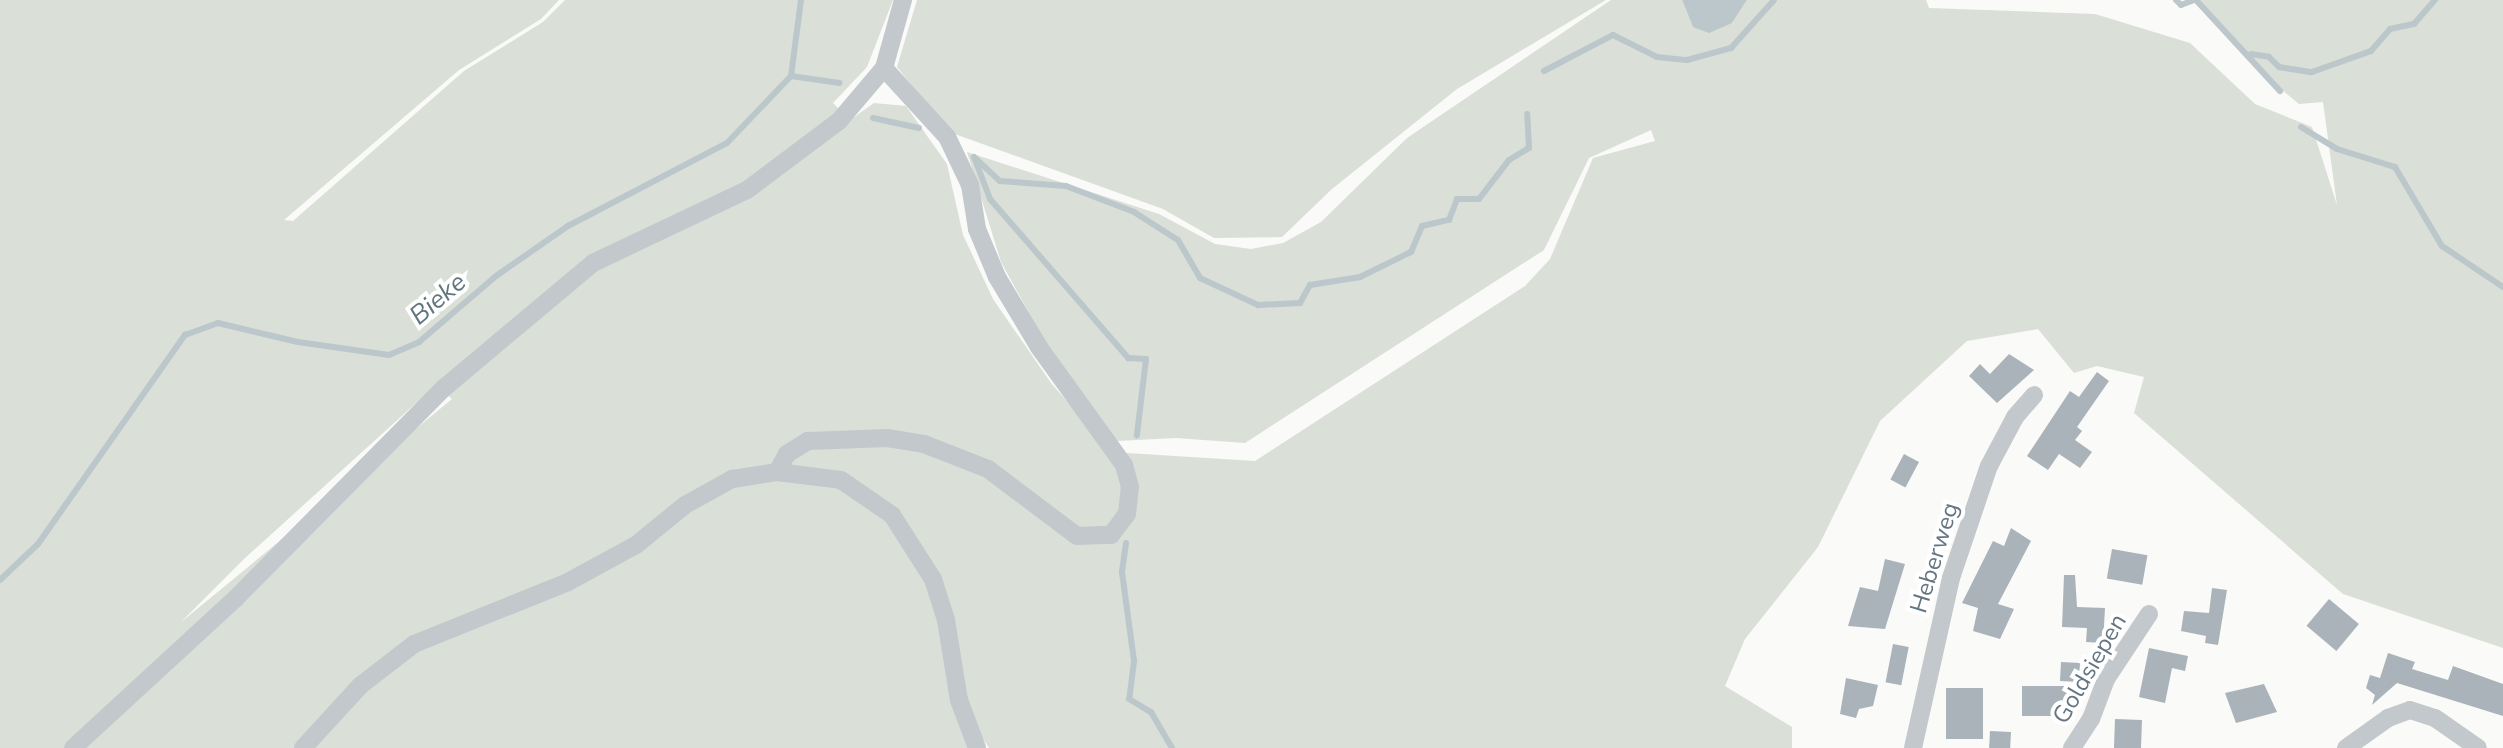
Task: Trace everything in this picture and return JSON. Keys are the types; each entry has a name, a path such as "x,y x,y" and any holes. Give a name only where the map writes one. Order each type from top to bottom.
{"street":[{"path":"73,748 224,609 444,388 593,263 747,190 839,121 884,68 903,0"},
{"path":"777,472 787,454 808,441 887,438 924,444 988,469 1077,536 1111,535 1127,514 1130,487 1124,465 1039,347 997,277 977,229 970,185 947,137 884,68"},
{"name":"Heberweg","path":"1913,748 1951,578 1989,466 2015,417 2034,395"},
{"path":"303,748 361,685 414,644 568,582 636,545 685,505 732,479 777,472 841,480 892,515 933,579 946,620 959,700 977,748"},
{"name":"Goldsiepen","path":"2072,748 2091,719 2106,679 2149,614"},
{"path":"2346,748 2388,718 2410,710 2435,718 2478,748"}],"shaded area":[{"path":"0,0 559,0 541,19 459,70 284,220 293,221 464,71 543,22 565,0 893,0 867,67 833,103 850,120 874,103 906,106 947,164 963,235 993,299 1051,383 1111,452 1255,461 1525,286 1550,259 1593,158 1655,141 1651,130 1589,158 1544,250 1245,443 1176,438 1117,441 1046,344 1001,262 967,152 1159,214 1215,244 1251,249 1283,243 1321,222 1407,138 1611,0 1682,0 1693,27 1732,23 1747,0 1926,0 1929,8 2095,14 2190,43 2255,104 2312,127 2337,205 2323,102 2299,104 2266,77 2192,0 2503,0 2503,648 2343,594 2134,413 2144,377 2097,366 2074,373 2038,329 1967,341 1880,421 1818,547 1745,639 1725,686 1792,727 1792,748 989,748 983,739 975,748 0,748","holes":["436,385 452,399 180,623 244,559"]},
{"path":"917,0 1606,0 1457,89 1332,189 1282,237 1214,238 1163,209 949,132 897,67"},
{"path":"1682,0 1747,0 1732,23 1709,33 1693,27"}],"building":[{"path":"2009,354 2034,370 1997,403 1969,376 1980,364 1990,374"},
{"path":"2097,372 2109,381 2077,427 2082,431 2075,440 2092,452 2080,468 2059,454 2048,470 2027,456 2070,391 2079,397"},
{"path":"1904,454 1919,462 1905,488 1890,480"},
{"path":"2011,528 2031,541 1998,604 2014,609 2000,639 1973,631 1978,608 1962,603 1993,541 2004,546"},
{"path":"2112,549 2147,555 2142,585 2107,579"},
{"path":"1885,559 1905,564 1885,629 1848,626 1860,587 1878,591"},
{"path":"2064,575 2075,575 2077,607 2105,608 2103,643 2086,642 2087,628 2062,627"},
{"path":"2212,588 2227,590 2218,645 2205,643 2206,636 2181,631 2184,611 2209,613"},
{"path":"2329,599 2359,624 2336,651 2307,626"},
{"path":"1893,644 1909,647 1901,685 1886,682"},
{"path":"2149,648 2188,656 2185,671 2172,668 2165,703 2139,697"},
{"path":"2388,653 2415,662 2412,669 2448,680 2453,666 2503,684 2503,716 2397,683 2372,705 2375,695 2366,688 2370,675 2380,678"},
{"path":"2061,662 2080,663 2079,682 2060,681"},
{"path":"1846,678 1878,685 1873,706 1859,709 1856,718 1840,714"},
{"path":"2264,684 2277,712 2236,723 2225,693"},
{"path":"2022,686 2067,686 2067,716 2022,716"},
{"path":"1946,688 1983,688 1983,739 1946,739"},
{"path":"2115,719 2142,720 2141,748 2114,748"},
{"path":"1990,731 2011,732 2010,748 1989,748"}],"waterway":[{"name":"Bieke","path":"0,580 38,544 185,335 218,323 298,342 389,355 419,342 496,276 568,226 727,143 791,76 801,0"},
{"path":"1544,71 1613,35 1657,57 1687,60 1731,48 1774,0"},
{"path":"2176,0 2181,5 2194,0"},
{"path":"2196,0 2280,91"},
{"path":"2251,54 2269,57 2279,67 2312,72 2371,51 2390,29 2414,24 2435,0"},
{"path":"791,76 839,83"},
{"path":"974,157 1000,181 1066,186 1134,212 1178,240 1200,278 1258,305 1300,303 1310,285 1360,277 1411,252 1422,226 1449,220 1457,199 1479,199 1509,160 1529,148 1527,114"},
{"path":"873,118 919,128"},
{"path":"2301,127 2337,149 2395,167 2442,246 2503,287"},
{"path":"974,157 990,199 1128,358 1146,359 1137,435"},
{"path":"1126,543 1122,572 1134,661 1129,699 1151,712 1172,748"}]}
